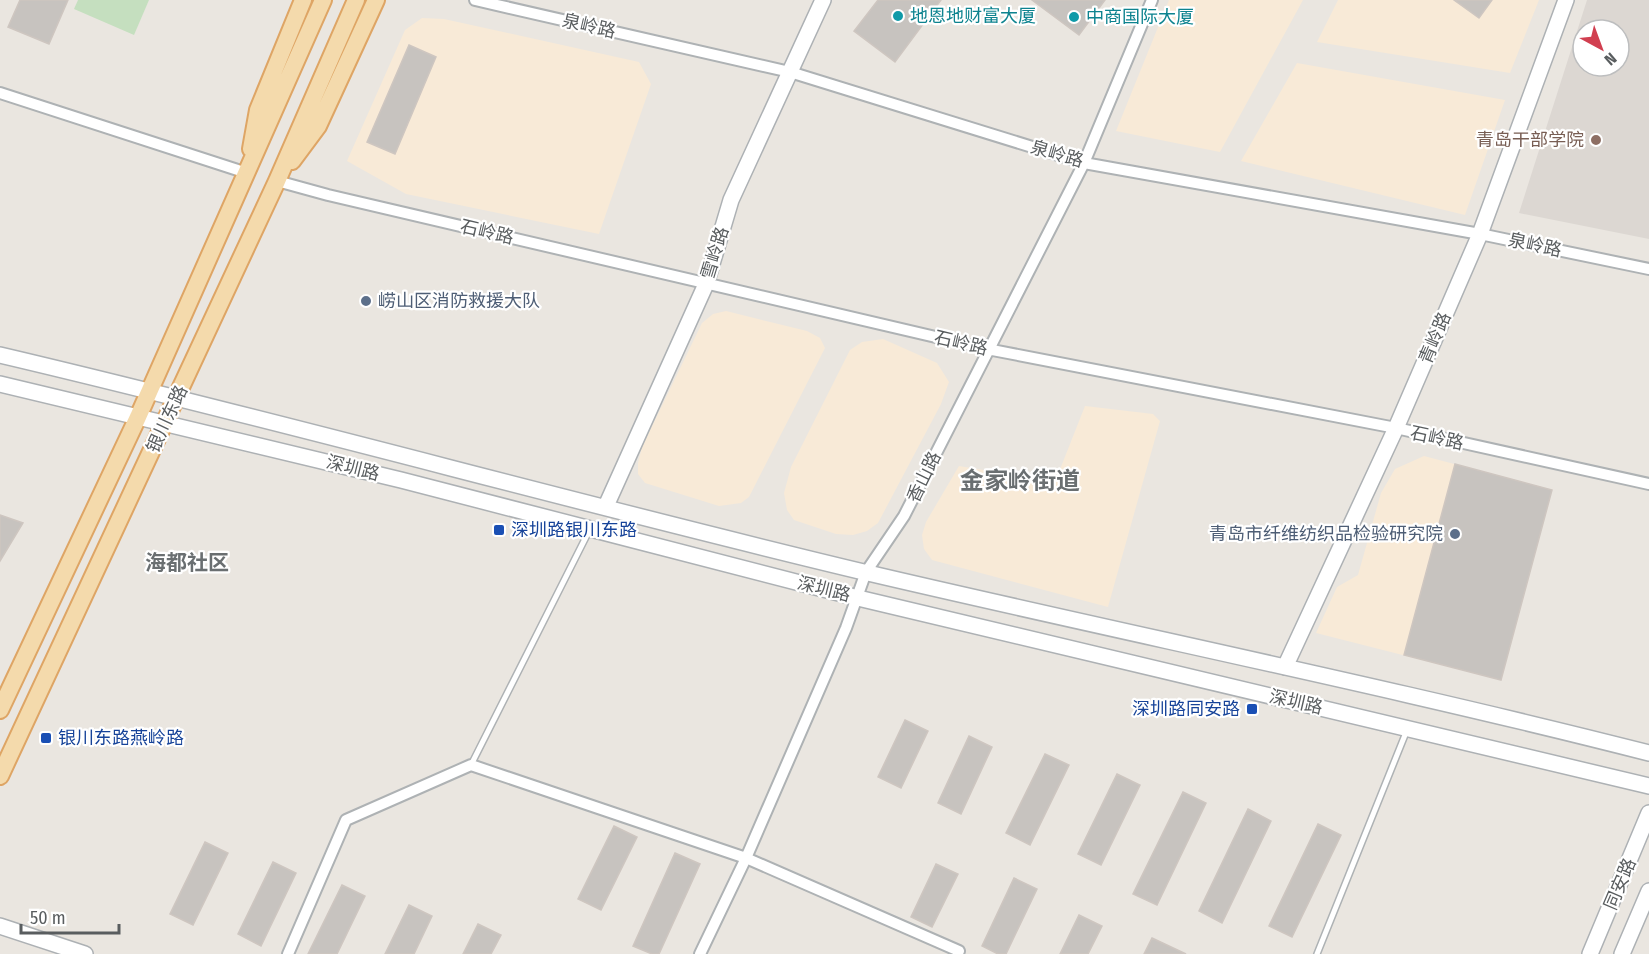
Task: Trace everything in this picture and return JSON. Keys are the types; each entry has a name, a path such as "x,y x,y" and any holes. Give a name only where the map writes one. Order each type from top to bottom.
{"main road":[{"path":"247,173 258,110 303,0"},
{"name":"银川东路","path":"0,710 138,417 323,0"},
{"name":"银川东路","path":"0,776 277,181 356,0"},
{"path":"277,181 318,126 376,0"},
{"name":"雪岭路","path":"606,506 706,284 731,200 823,0"},
{"name":"青岭路","path":"1285,667 1396,428 1480,234 1566,0"},
{"name":"深圳路","path":"0,355 177,397 866,572 1285,667 1649,753"},
{"name":"深圳路","path":"0,384 166,422 858,598 1649,786"},
{"name":"同安路","path":"1590,954 1649,813"},
{"name":"同安路","path":"1622,954 1649,891"},
{"path":"0,926 85,954"}],"street":[{"name":"泉岭路","path":"475,0 790,72 1084,163 1480,234 1649,269"},
{"name":"香山路","path":"700,954 746,858 858,598 866,572 904,516 987,349 1084,163 1152,0"},
{"path":"0,93 247,173"},
{"name":"石岭路","path":"277,181 987,349 1396,428 1649,484"},
{"path":"288,954 346,820 471,765 746,858 959,951"}],"lane":[{"path":"471,765 590,529"},
{"path":"1317,954 1408,728"}],"shaded area":[{"path":"1169,0 1303,0 1220,152 1116,131"},
{"path":"1338,0 1539,0 1510,73 1317,42"},
{"name":"青岛干部学院","path":"1587,0 1649,0 1649,239 1519,213 1571,50 1571,78 1631,78 1631,18 1581,18"},
{"path":"422,18 444,19 639,62 651,84 599,234 406,194 347,161 405,30"},
{"path":"1297,63 1505,100 1465,215 1241,161"},
{"path":"726,311 807,331 820,338 825,348 749,497 741,503 719,506 645,483 638,474 638,463 642,447 702,323 713,314"},
{"path":"883,339 937,363 949,382 941,404 878,523 867,531 853,535 836,534 794,520 787,510 784,493 791,467 850,350 862,342"},
{"path":"1085,406 1153,414 1160,421 1108,607 932,560 924,549 922,535 926,522 959,466 1055,482"},
{"name":"青岛市纤维纺织品检验研究院","path":"1424,456 1552,490 1501,680 1316,633 1337,587 1358,575 1381,493 1395,469"}],"green space":[{"path":"78,0 149,0 134,35 74,9"}],"building":[{"path":"20,0 68,0 49,44 8,27"},
{"name":"地恩地财富大厦","path":"878,0 941,0 895,62 854,31"},
{"name":"中商国际大厦","path":"1032,0 1105,0 1079,35"},
{"path":"1454,0 1492,0 1479,18"},
{"path":"409,45 436,57 395,154 367,142"},
{"name":"青岛市纤维纺织品检验研究院","path":"1455,464 1552,490 1501,680 1404,655"},
{"path":"0,515 23,523 0,561"},
{"path":"905,720 928,731 901,788 878,777"},
{"path":"969,736 992,747 961,814 938,803"},
{"path":"1045,754 1069,765 1030,845 1006,833"},
{"path":"1117,774 1140,785 1101,865 1078,854"},
{"path":"1183,792 1206,803 1157,905 1133,894"},
{"path":"1248,809 1271,821 1222,923 1199,911"},
{"path":"1318,824 1341,835 1292,937 1269,926"},
{"path":"614,826 637,837 601,910 578,899"},
{"path":"205,842 228,853 193,925 170,914"},
{"path":"675,853 700,864 659,954 652,954 633,946"},
{"path":"273,862 296,873 261,946 238,934"},
{"path":"936,864 958,874 932,927 911,917"},
{"path":"1014,878 1037,889 1006,954 998,954 982,946"},
{"path":"342,885 365,896 337,954 308,954"},
{"path":"409,905 432,916 414,954 385,954"},
{"path":"1079,915 1102,926 1088,954 1060,954"},
{"path":"478,924 501,935 491,954 463,954"},
{"path":"1152,938 1186,954 1144,954"}],"place":[{"name":"地恩地财富大厦","path":"898,16"},
{"name":"中商国际大厦","path":"1074,17"},
{"name":"青岛干部学院","path":"1596,140"},
{"name":"崂山区消防救援大队","path":"366,301"},
{"name":"深圳路银川东路","path":"499,530"},
{"name":"青岛市纤维纺织品检验研究院","path":"1455,534"},
{"name":"深圳路同安路","path":"1252,709"},
{"name":"银川东路燕岭路","path":"46,738"}],"district":[{"name":"金家岭街道","path":"1020,481"},
{"name":"海都社区","path":"187,563"}]}
